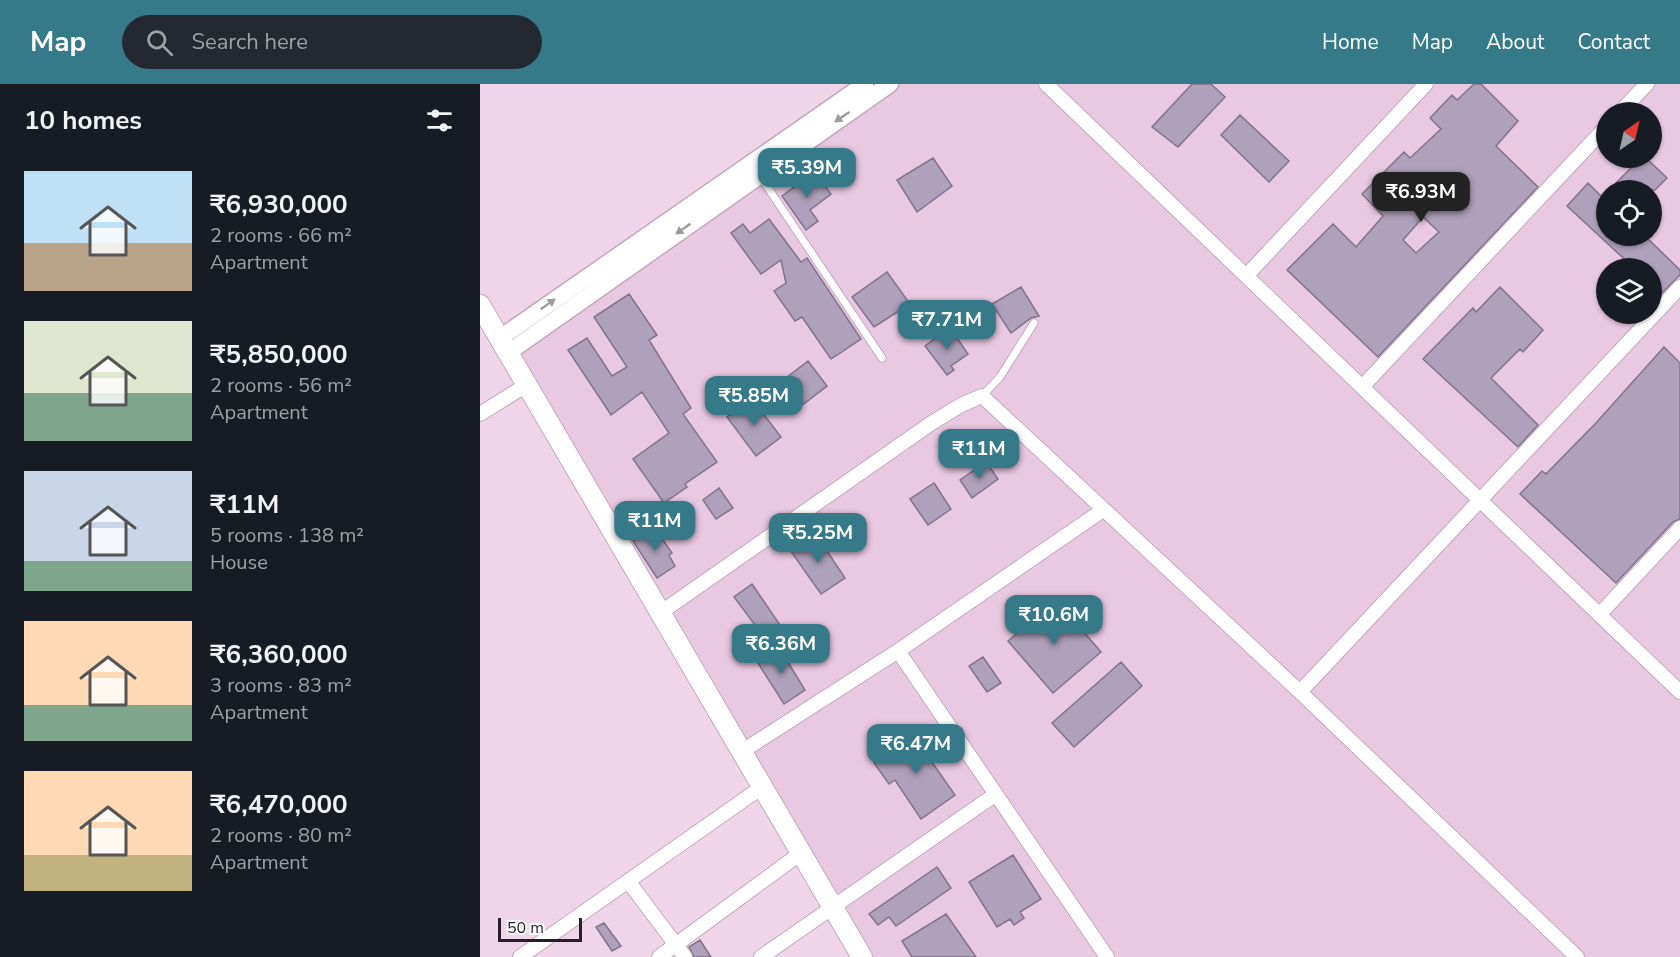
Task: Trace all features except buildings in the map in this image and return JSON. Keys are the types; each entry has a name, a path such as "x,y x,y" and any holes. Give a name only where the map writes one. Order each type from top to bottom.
{"main road":[{"path":"480,304 862,957"}],"street":[{"path":"504,345 865,84"},
{"path":"504,345 760,175 890,84"},
{"path":"1046,84 1680,692"},
{"path":"1246,276 1426,84"},
{"path":"1630,102 1647,84"},
{"path":"1362,387 1596,138"},
{"path":"1299,692 1478,499 1680,287"},
{"path":"480,414 527,384"},
{"path":"660,613 930,424 961,405 982,396 1299,692 1577,957"},
{"path":"741,752 898,651 1103,510"},
{"path":"1599,615 1680,528"},
{"path":"898,651 1107,957"},
{"path":"520,957 762,787"},
{"path":"761,957 996,794"},
{"path":"659,957 801,853"},
{"path":"628,881 685,957"}],"lane":[{"path":"760,175 882,358"},
{"path":"982,396 1000,377 1034,323"}],"shaded area":[{"path":"863,84 1680,84 1680,957 860,957 505,346"}]}
